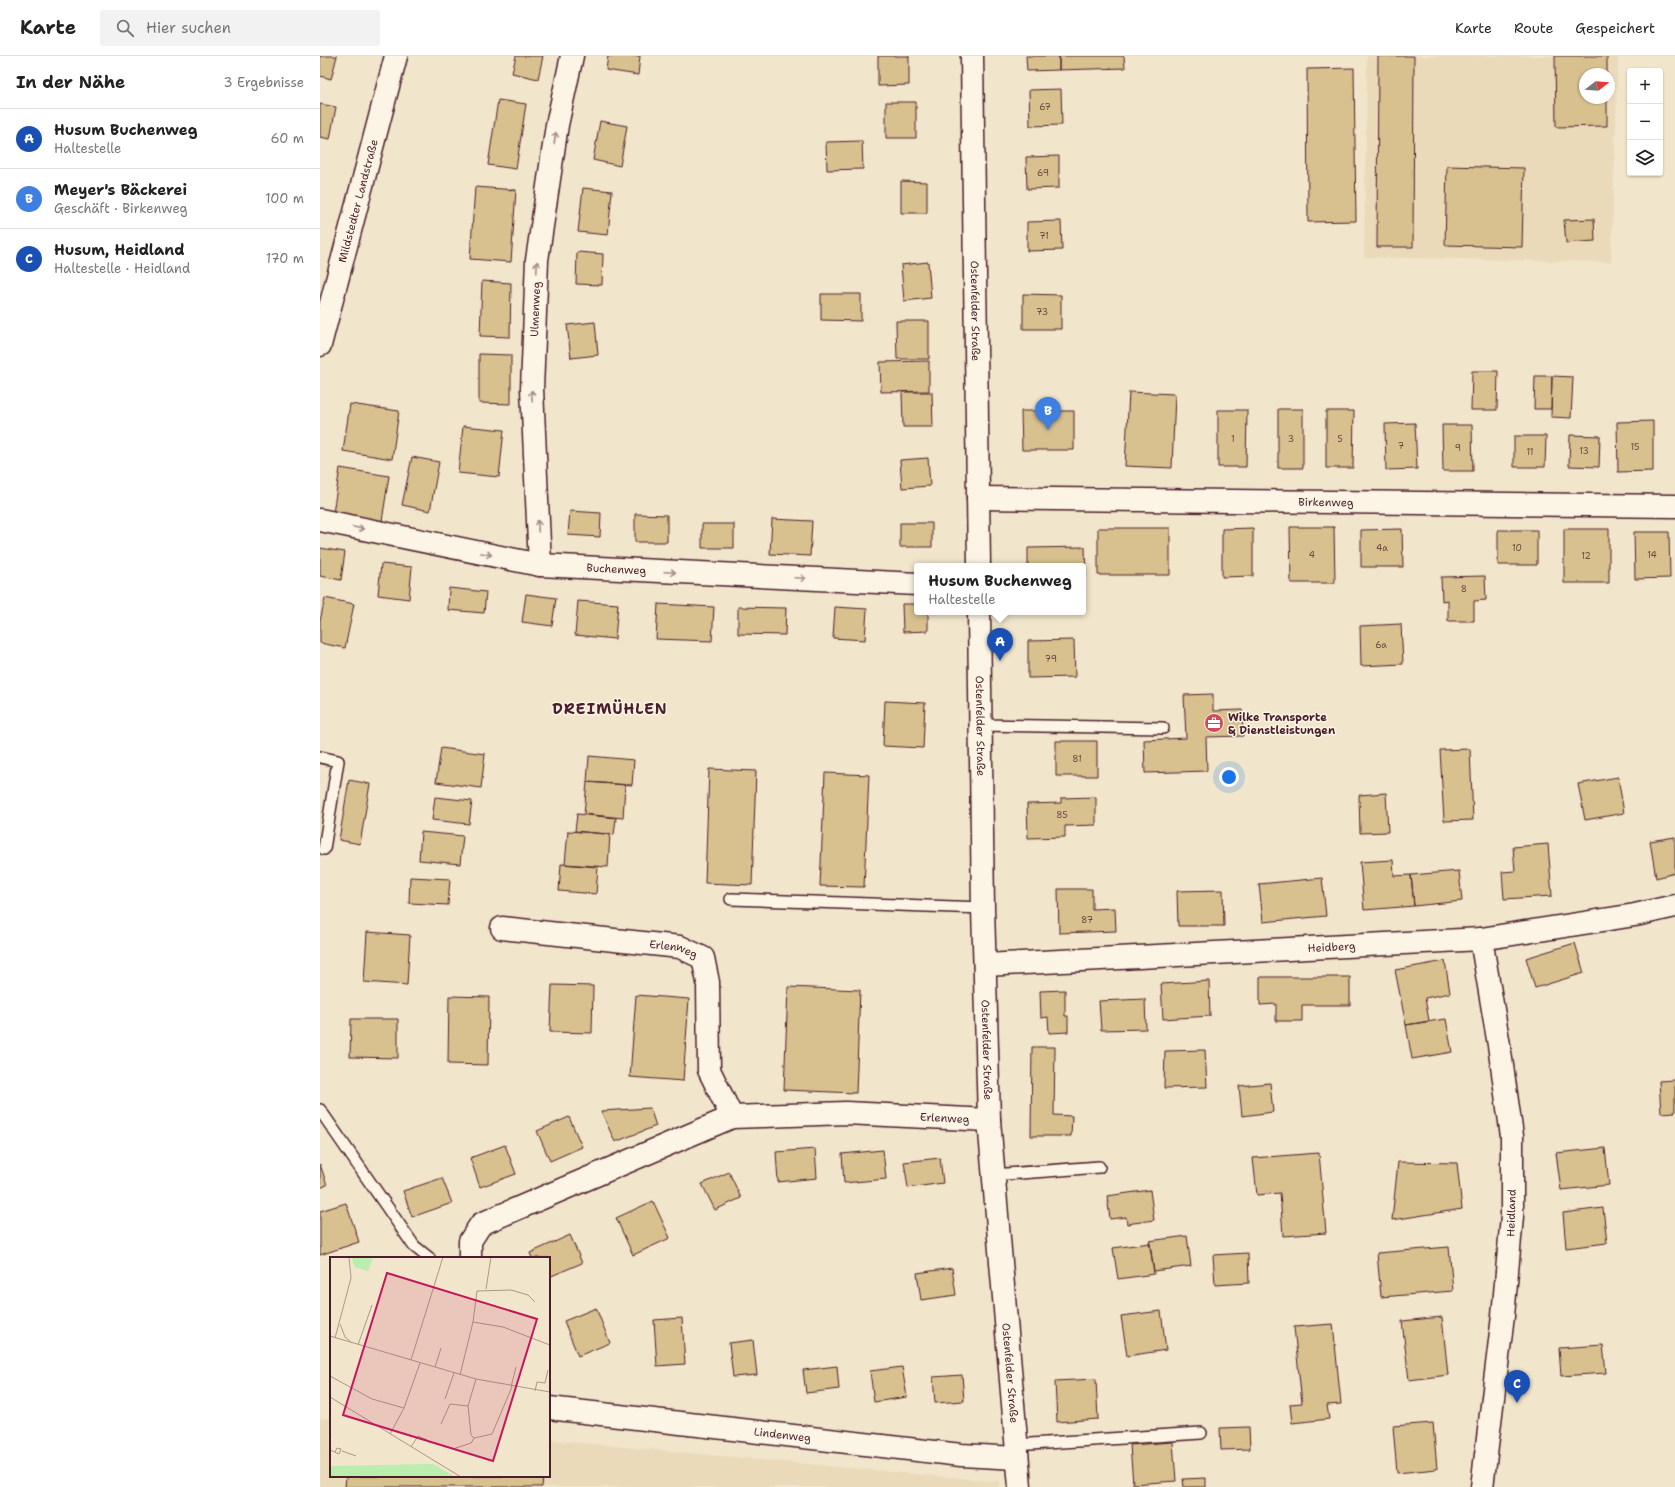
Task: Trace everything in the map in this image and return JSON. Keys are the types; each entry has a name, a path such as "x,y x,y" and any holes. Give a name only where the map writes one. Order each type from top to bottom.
{"street":[{"name":"Mildstedter Landstraße","path":"320,346 396,56"},
{"name":"Ulmenweg","path":"540,565 532,389 537,260 557,125 572,56"},
{"name":"Ostenfelder Straße","path":"972,56 979,563"},
{"name":"Birkenweg","path":"978,498 1675,506"},
{"name":"Buchenweg","path":"320,520 540,565 914,584"},
{"name":"Ostenfelder Straße","path":"980,615 983,908 989,1120 1020,1487"},
{"name":"Heidberg","path":"985,965 1481,939 1636,915 1675,906"},
{"name":"Erlenweg","path":"502,928 680,947 703,958 708,982 709,1070 732,1117"},
{"name":"Heidland","path":"1481,939 1499,1045 1512,1136 1512,1216 1503,1316 1482,1487"},
{"name":"Erlenweg","path":"470,1250 481,1224 732,1117 846,1113 989,1120"},
{"name":"Lindenweg","path":"550,1408 961,1455 1016,1452"}],"lane":[{"path":"981,725 1163,728"},
{"path":"320,756 338,761 324,849"},
{"path":"731,899 983,908"},
{"path":"320,1110 414,1246 428,1257"},
{"path":"993,1175 1099,1167"},
{"path":"1016,1452 1201,1433"}],"shaded area":[{"path":"1367,56 1618,56 1611,262 1364,257"},
{"path":"320,1418 330,1419 330,1477 550,1477 550,1440 999,1482 999,1487 320,1487"}],"building":[{"path":"320,56 337,56 331,79 320,76"},
{"path":"516,56 543,56 538,79 512,73"},
{"path":"608,56 640,56 638,75 606,70"},
{"path":"878,56 909,56 909,85 878,86"},
{"path":"1026,56 1059,56 1059,70 1027,71"},
{"path":"1059,56 1124,56 1125,68 1059,70"},
{"path":"1378,56 1414,56 1413,247 1377,247"},
{"path":"1555,56 1607,56 1607,68 1579,68 1579,104 1607,104 1607,126 1556,127"},
{"path":"1354,68 1356,221 1308,222 1307,69"},
{"path":"1061,89 1062,125 1030,126 1029,90"},
{"path":"498,100 526,104 516,169 488,165"},
{"path":"886,102 916,102 916,138 886,138"},
{"path":"320,104 336,107 330,139 320,137"},
{"path":"600,121 627,126 620,166 593,160"},
{"path":"862,141 863,169 827,170 826,142"},
{"path":"1059,156 1059,188 1027,189 1026,157"},
{"path":"1447,166 1524,168 1522,247 1445,245"},
{"path":"901,181 927,182 927,213 901,213"},
{"path":"475,187 516,190 511,262 470,259"},
{"path":"583,188 612,191 608,235 578,232"},
{"path":"1594,219 1595,241 1566,243 1564,220"},
{"path":"1061,221 1062,250 1027,251 1027,222"},
{"path":"577,252 603,254 602,285 576,284"},
{"path":"928,262 931,298 904,301 901,265"},
{"path":"482,281 511,283 510,337 480,336"},
{"path":"821,294 861,294 861,321 821,320"},
{"path":"1023,294 1061,295 1061,329 1023,329"},
{"path":"896,321 929,321 929,359 897,359"},
{"path":"595,322 598,355 571,358 567,325"},
{"path":"479,354 511,355 511,404 479,403"},
{"path":"929,361 929,391 881,392 880,362"},
{"path":"1472,371 1498,371 1497,410 1471,410"},
{"path":"1535,376 1552,376 1551,409 1534,409"},
{"path":"1552,376 1573,377 1571,418 1551,417"},
{"path":"902,392 932,392 933,427 903,427"},
{"path":"1129,392 1175,394 1172,468 1125,466"},
{"path":"350,404 399,411 392,459 343,451"},
{"path":"1278,409 1303,409 1303,468 1278,468"},
{"path":"1218,410 1247,410 1246,467 1218,467"},
{"path":"1021,411 1074,411 1074,450 1022,450"},
{"path":"1326,411 1354,411 1353,468 1326,468"},
{"path":"1653,421 1653,471 1618,472 1617,422"},
{"path":"1415,423 1417,469 1386,470 1385,424"},
{"path":"1442,425 1472,425 1473,471 1443,471"},
{"path":"463,426 504,430 499,477 458,473"},
{"path":"1570,435 1600,436 1599,467 1569,466"},
{"path":"1514,436 1546,436 1545,467 1514,467"},
{"path":"412,457 439,462 430,511 402,505"},
{"path":"928,458 930,486 902,488 900,460"},
{"path":"340,468 389,476 382,521 333,513"},
{"path":"570,511 601,513 600,537 568,535"},
{"path":"635,514 667,515 667,542 635,542"},
{"path":"772,519 812,521 810,556 770,554"},
{"path":"900,523 932,523 932,547 900,547"},
{"path":"702,524 734,524 734,548 702,548"},
{"path":"1290,527 1334,527 1335,583 1291,583"},
{"path":"1098,528 1170,528 1170,575 1098,575"},
{"path":"1253,528 1253,576 1222,577 1222,529"},
{"path":"1402,529 1403,567 1361,567 1361,530"},
{"path":"1564,529 1609,529 1609,583 1564,583"},
{"path":"1498,530 1537,530 1537,565 1498,565"},
{"path":"1634,532 1669,532 1670,578 1635,579"},
{"path":"1085,547 1086,563 1028,563 1028,548"},
{"path":"320,548 345,552 341,580 320,576"},
{"path":"381,564 412,567 409,599 378,595"},
{"path":"1485,576 1486,600 1474,601 1474,621 1448,621 1448,600 1442,601 1441,577"},
{"path":"449,588 486,592 484,613 448,610"},
{"path":"526,594 556,598 552,626 522,622"},
{"path":"325,598 354,604 345,648 320,643 320,621"},
{"path":"578,601 618,604 615,639 575,635"},
{"path":"658,604 714,607 712,641 656,639"},
{"path":"902,604 914,604 914,615 928,615 928,631 903,632"},
{"path":"738,607 786,608 785,635 738,634"},
{"path":"835,607 867,609 865,640 833,638"},
{"path":"1401,624 1403,664 1361,666 1360,626"},
{"path":"1074,640 1075,677 1028,678 1028,641"},
{"name":"Wilke Transporte & Dienstleistungen","path":"1213,694 1213,711 1242,710 1243,736 1206,737 1207,771 1145,773 1144,740 1186,738 1184,695"},
{"path":"885,701 925,703 923,748 883,746"},
{"path":"1056,741 1097,741 1097,776 1056,776"},
{"path":"441,748 485,754 481,788 436,782"},
{"path":"1470,749 1473,820 1444,821 1440,750"},
{"path":"589,756 634,760 632,785 587,782"},
{"path":"709,769 756,771 752,885 705,883"},
{"path":"825,773 869,775 864,887 820,886"},
{"path":"1618,777 1624,813 1585,820 1578,784"},
{"path":"349,780 370,784 360,844 339,840"},
{"path":"587,782 625,785 623,818 584,814"},
{"path":"1386,793 1388,832 1360,833 1359,795"},
{"path":"435,797 472,801 469,824 432,820"},
{"path":"1096,797 1096,825 1065,826 1065,837 1028,838 1027,804 1061,803 1061,798"},
{"path":"577,814 616,818 614,835 575,831"},
{"path":"568,831 610,834 608,867 565,864"},
{"path":"421,832 463,836 460,864 419,860"},
{"path":"1675,837 1675,873 1656,878 1650,841"},
{"path":"1548,844 1552,896 1504,899 1502,872 1515,871 1513,847"},
{"path":"1393,860 1394,876 1411,875 1414,906 1364,910 1360,862"},
{"path":"561,864 598,867 596,894 559,891"},
{"path":"1459,871 1462,901 1414,906 1411,875"},
{"path":"410,877 450,879 448,905 409,903"},
{"path":"1322,878 1326,916 1263,922 1259,884"},
{"path":"1058,889 1092,889 1092,909 1115,908 1116,931 1059,933"},
{"path":"1223,890 1224,926 1178,926 1177,891"},
{"path":"367,932 410,935 407,985 364,982"},
{"path":"1575,943 1584,973 1535,988 1526,958"},
{"path":"1445,961 1450,993 1425,998 1429,1021 1406,1025 1395,970"},
{"path":"1260,977 1350,977 1350,1005 1302,1005 1302,1021 1276,1021 1276,1004 1260,1005"},
{"path":"1209,981 1210,1016 1163,1019 1161,984"},
{"path":"552,985 593,986 592,1033 550,1032"},
{"path":"788,987 860,990 856,1093 784,1090"},
{"path":"1065,990 1065,1016 1068,1016 1068,1032 1049,1033 1048,1017 1041,1018 1040,991"},
{"path":"636,995 689,999 683,1081 630,1077"},
{"path":"449,996 489,997 488,1065 448,1064"},
{"path":"1145,999 1146,1029 1101,1030 1099,1001"},
{"path":"351,1019 398,1019 398,1058 350,1057"},
{"path":"1446,1019 1452,1052 1412,1059 1406,1025"},
{"path":"1032,1047 1055,1047 1054,1115 1072,1116 1071,1136 1031,1136"},
{"path":"1205,1050 1207,1087 1164,1088 1165,1051"},
{"path":"1675,1080 1675,1112 1661,1113 1659,1081"},
{"path":"1270,1083 1273,1112 1242,1116 1239,1086"},
{"path":"650,1108 656,1126 615,1142 601,1111"},
{"path":"569,1117 582,1147 550,1161 537,1131"},
{"path":"505,1145 516,1174 480,1187 470,1158"},
{"path":"1605,1148 1609,1185 1561,1190 1556,1153"},
{"path":"815,1149 817,1178 778,1182 776,1152"},
{"path":"883,1150 886,1179 844,1183 842,1154"},
{"path":"1319,1153 1326,1233 1283,1236 1280,1193 1257,1195 1253,1158"},
{"path":"940,1158 943,1183 908,1188 904,1162"},
{"path":"1398,1162 1457,1163 1462,1209 1392,1220"},
{"path":"320,1164 327,1185 320,1188"},
{"path":"729,1172 741,1198 715,1210 702,1184"},
{"path":"442,1178 452,1203 412,1217 403,1191"},
{"path":"1150,1190 1154,1220 1127,1224 1126,1217 1110,1219 1107,1196"},
{"path":"653,1201 670,1238 633,1255 616,1218"},
{"path":"346,1203 359,1242 320,1255 320,1211"},
{"path":"1603,1208 1607,1243 1566,1248 1563,1213"},
{"path":"570,1235 582,1263 550,1277 550,1257 532,1257 530,1253"},
{"path":"1187,1236 1191,1266 1154,1271 1149,1241"},
{"path":"1150,1243 1154,1274 1118,1279 1113,1248"},
{"path":"1449,1247 1453,1291 1381,1297 1377,1253"},
{"path":"1248,1253 1249,1283 1215,1285 1213,1255"},
{"path":"952,1268 956,1295 921,1300 917,1273"},
{"path":"596,1308 610,1343 578,1356 564,1321"},
{"path":"1161,1311 1166,1350 1127,1356 1121,1316"},
{"path":"1442,1317 1448,1375 1409,1380 1402,1321"},
{"path":"682,1318 685,1364 657,1366 654,1320"},
{"path":"1333,1324 1341,1404 1327,1405 1329,1419 1292,1423 1290,1404 1302,1403 1294,1327"},
{"path":"753,1340 757,1375 733,1377 729,1343"},
{"path":"1603,1345 1606,1373 1561,1376 1559,1348"},
{"path":"837,1366 839,1389 806,1393 803,1370"},
{"path":"902,1367 907,1397 874,1402 870,1371"},
{"path":"962,1375 964,1401 935,1403 933,1377"},
{"path":"1096,1379 1098,1419 1057,1422 1055,1381"},
{"path":"1433,1423 1437,1469 1397,1473 1393,1426"},
{"path":"1249,1427 1250,1449 1221,1450 1220,1428"},
{"path":"1173,1442 1176,1481 1133,1484 1130,1445"},
{"path":"346,1477 543,1477 542,1487 345,1487"},
{"path":"1206,1478 1206,1487 1184,1487 1183,1479"}],"place":[{"name":"Meyer's Bäckerei","path":"1048,430"},
{"name":"Husum Buchenweg","path":"1000,661"},
{"name":"Wilke Transporte & Dienstleistungen","path":"1214,723"},
{"name":"Husum, Heidland","path":"1517,1403"}],"district":[{"name":"DREIMÜHLEN","path":"610,709"}]}
